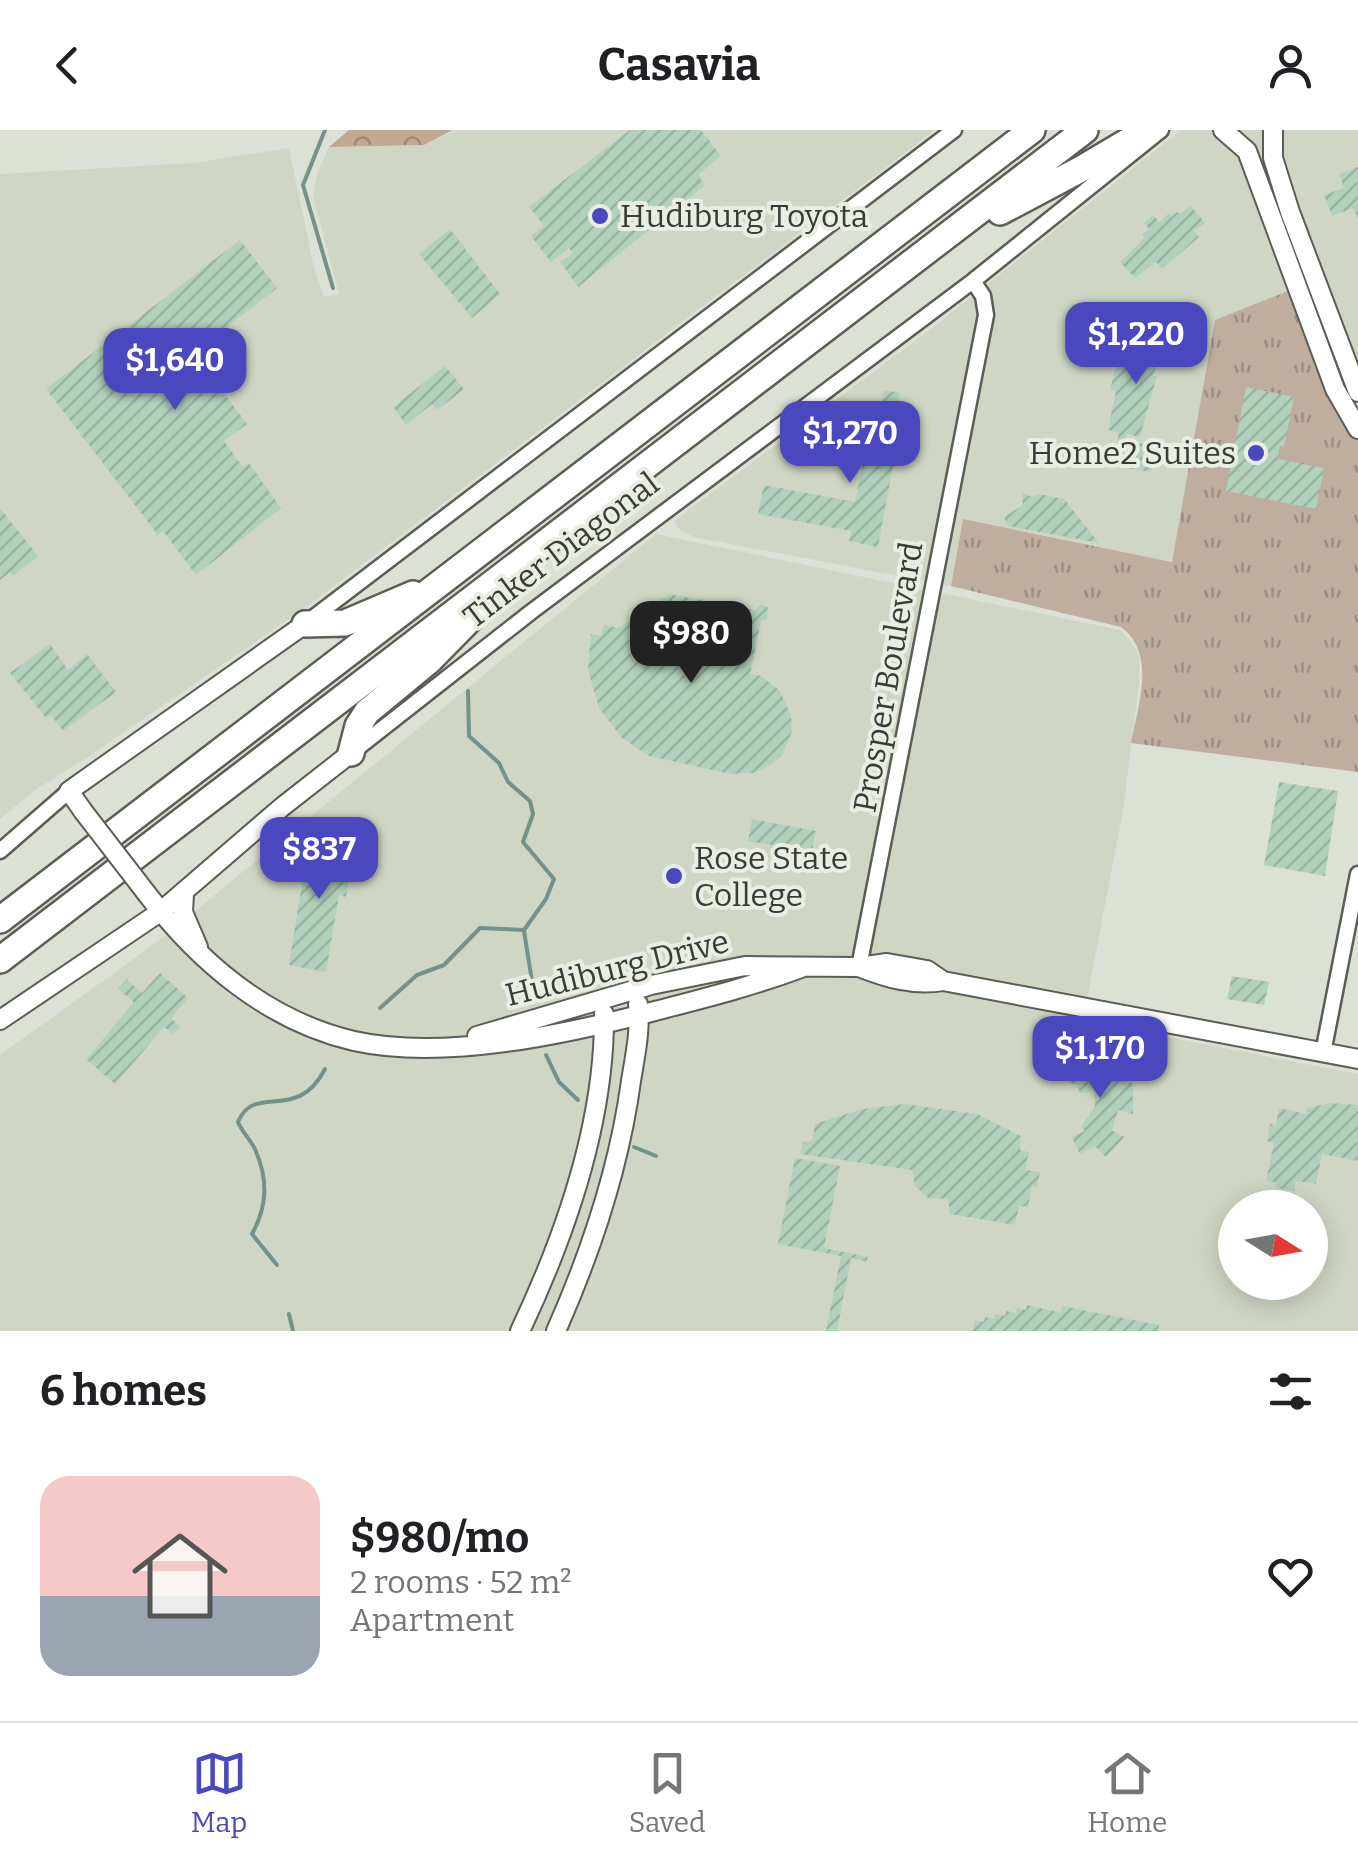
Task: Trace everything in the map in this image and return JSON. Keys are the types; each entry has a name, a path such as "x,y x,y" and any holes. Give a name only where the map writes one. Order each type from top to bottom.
{"highway":[{"path":"958,190 1005,130"},
{"name":"Tinker Diagonal","path":"0,920 1032,130"},
{"name":"Tinker Diagonal","path":"0,960 1085,130"},
{"path":"933,246 1084,168 1147,130"},
{"path":"350,753 367,712 430,660 542,546"},
{"path":"304,624 345,623 450,578"}],"street":[{"path":"0,851 69,790 304,624 954,130"},
{"name":"Tinker Diagonal","path":"0,1020 184,894 350,753 531,612 973,281 1162,130"},
{"path":"1223,130 1247,151 1334,389 1358,430"},
{"path":"1274,130 1273,158 1285,196 1358,392"},
{"name":"Prosper Boulevard","path":"859,967 986,315 983,296 973,281"},
{"name":"Hudiburg Drive","path":"69,790 160,912 203,956 258,1000 309,1026 354,1041 449,1045 523,1039 604,1024 748,988 802,968"},
{"path":"1323,1053 1358,874"},
{"path":"184,894 185,920 203,956"},
{"name":"Hudiburg Drive","path":"449,1045 637,989 744,966 859,967 887,963 927,970 943,981 1358,1060"},
{"path":"556,1331 608,1196 628,1104 639,1015 637,989"},
{"path":"520,1331 556,1246 578,1179 597,1094 604,998"}],"shaded area":[{"path":"457,130 935,130 313,602 35,790 0,819 0,174 193,163 289,148 314,268 324,297 339,294 313,197 318,171 329,147 424,145"},
{"path":"1181,130 1358,130 1358,374 1323,277 1216,320 1173,562 963,519 951,586 693,537 678,528 674,521 927,332"},
{"name":"Rose State College","path":"656,534 1120,630 1130,640 1139,656 1139,684 1123,811 1088,994 1074,1019 1358,1074 1358,1331 0,1331 0,1055 157,942"}],"green space":[{"path":"349,130 453,130 424,145 329,147"},
{"path":"1293,289 1358,434 1358,772 1131,743 1142,666 1132,638 1121,627 951,586 963,519 1172,562 1215,320"}],"building":[{"name":"Hudiburg Toyota","path":"630,130 701,130 721,156 698,175 705,185 578,287 560,262 573,253 569,248 551,262 531,236 544,226 529,207"},
{"path":"1358,167 1358,219 1353,208 1332,216 1324,195 1344,188 1339,174"},
{"path":"1191,206 1205,223 1194,231 1199,237 1162,269 1156,262 1135,278 1120,262 1145,237 1142,234 1149,229 1144,223 1153,215 1159,222 1169,213 1180,214"},
{"path":"450,229 500,294 472,318 419,254"},
{"path":"240,240 277,288 194,353 247,424 224,441 243,467 249,463 281,508 196,575 163,531 158,535 46,389"},
{"path":"1131,306 1164,313 1157,351 1161,352 1153,376 1157,376 1140,437 1127,434 1125,441 1161,447 1151,472 1116,466 1119,433 1108,430 1116,391 1110,390"},
{"path":"445,366 464,389 437,410 432,404 406,425 393,407"},
{"name":"Home2 Suites","path":"1246,387 1294,397 1284,447 1280,446 1277,459 1324,468 1316,509 1226,491"},
{"path":"884,390 900,393 896,410 903,412 878,547 849,541 851,531 758,514 764,485 855,502 874,406 881,407"},
{"path":"1022,493 1064,499 1099,543 1008,526 1004,517 1023,505"},
{"path":"0,508 38,556 13,576 10,572 0,580"},
{"path":"669,594 754,610 762,604 768,608 767,619 761,621 750,674 761,676 780,691 791,715 792,731 782,756 767,767 753,773 731,774 649,756 622,738 599,708 588,670 591,634 601,636 604,625 619,628"},
{"path":"50,644 68,670 87,654 116,692 63,731 51,715 46,718 10,673"},
{"path":"1279,782 1338,791 1325,876 1264,865"},
{"path":"752,819 816,831 812,852 792,849 790,855 771,853 772,845 748,841"},
{"path":"310,834 348,840 342,877 349,878 346,897 339,895 326,972 289,965"},
{"path":"160,973 188,998 171,1018 180,1027 173,1034 164,1027 115,1084 86,1059 134,1002 118,989 127,979 142,993"},
{"path":"1232,976 1269,982 1264,1005 1227,999"},
{"path":"1069,1052 1081,1054 1103,1074 1123,1062 1133,1086 1133,1114 1118,1110 1112,1130 1124,1137 1106,1157 1095,1146 1080,1154 1072,1137 1085,1131 1081,1127 1095,1106 1095,1093 1094,1090 1081,1094 1076,1085 1061,1079"},
{"path":"1331,1103 1358,1105 1358,1161 1322,1154 1316,1184 1296,1181 1294,1190 1275,1188 1276,1182 1266,1181 1274,1143 1267,1141 1270,1124 1276,1125 1279,1108 1306,1114 1307,1108"},
{"path":"905,1104 977,1114 1021,1136 1020,1150 1029,1152 1025,1170 1040,1172 1037,1187 1032,1186 1028,1207 1019,1206 1015,1225 950,1214 948,1199 928,1198 915,1186 912,1170 800,1154 803,1142 812,1141 815,1124 862,1109"},
{"path":"795,1158 840,1166 824,1248 868,1257 867,1262 851,1258 837,1331 826,1331 841,1256 778,1244"},
{"path":"1027,1305 1061,1313 1062,1306 1159,1325 1158,1331 973,1331 975,1320 994,1319 995,1314 1005,1316 1006,1311 1016,1313 1017,1308 1026,1310"}],"waterway":[{"path":"325,130 303,185 333,288"},
{"path":"380,1008 417,975 444,965 480,928 524,930 546,899 554,879 523,842 533,814 530,801 508,782 499,763 469,736 468,691"},
{"path":"524,931 535,1000"},
{"path":"546,1055 559,1082 578,1100"},
{"path":"277,1265 252,1234 261,1213 264,1181 255,1149 238,1122 245,1110 254,1105 302,1095 325,1069"},
{"path":"634,1147 656,1156"},
{"path":"289,1314 293,1331"}],"place":[{"name":"Hudiburg Toyota","path":"600,216"},
{"name":"Home2 Suites","path":"1256,453"},
{"name":"Rose State College","path":"674,876"}]}
